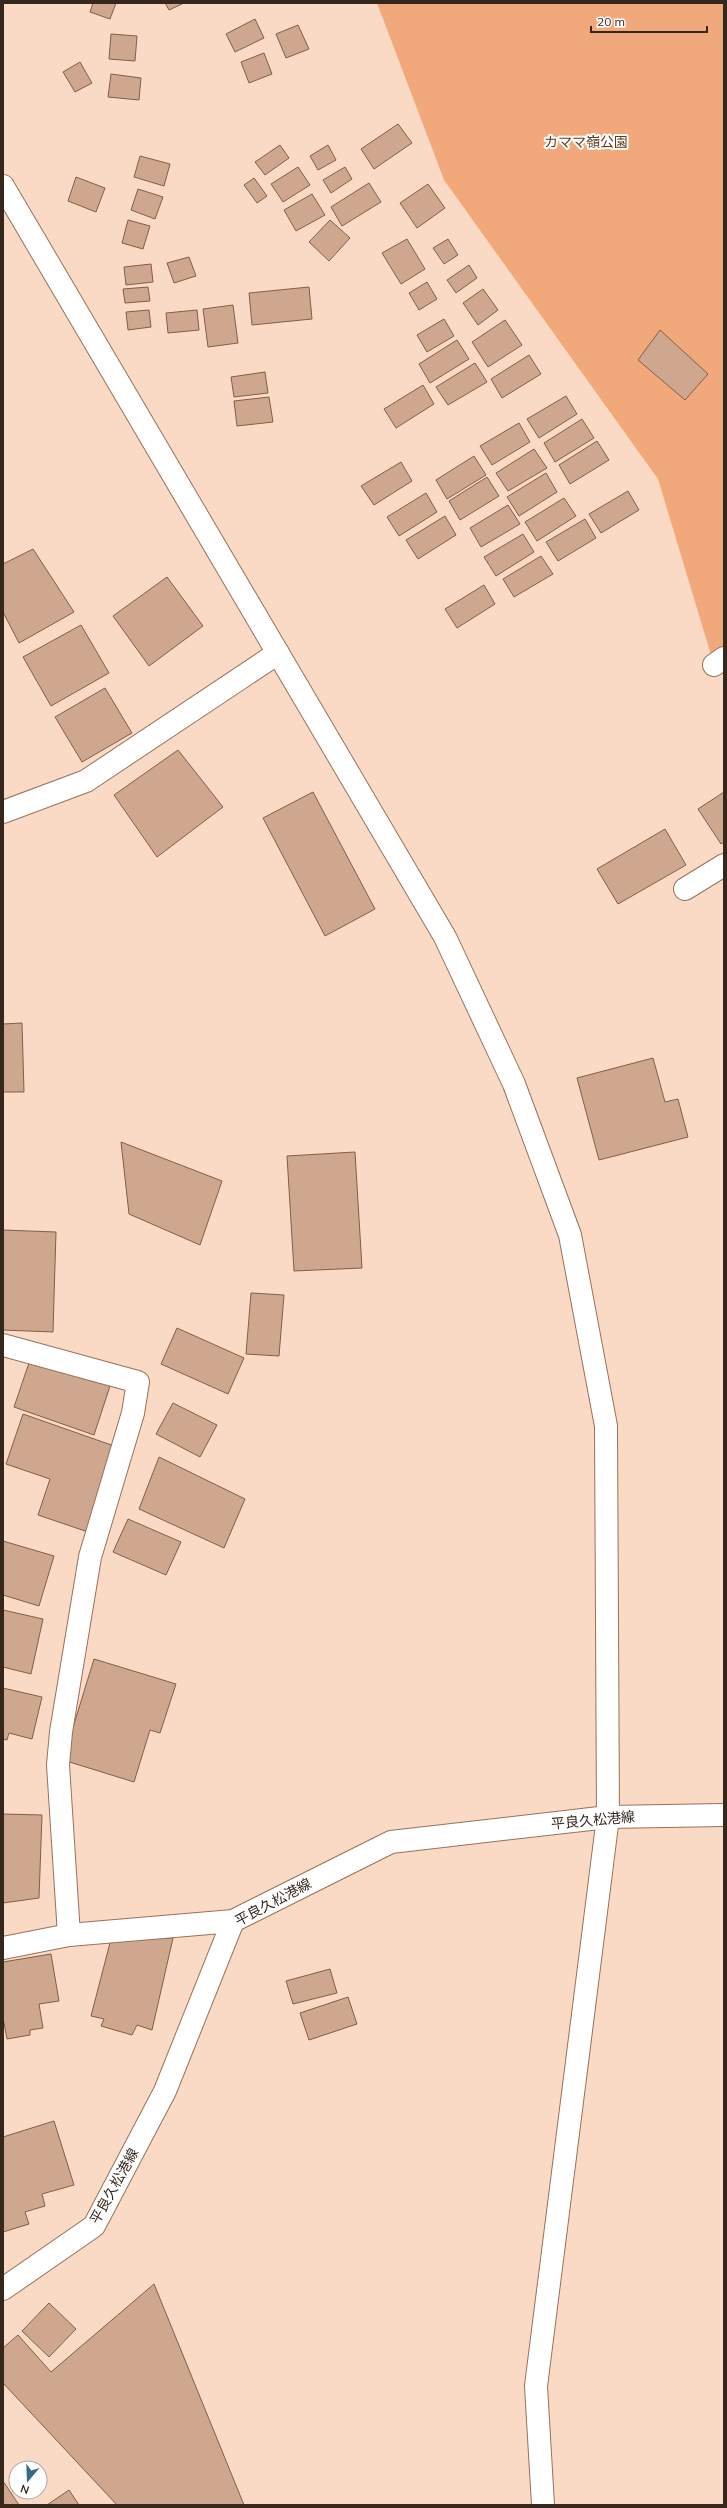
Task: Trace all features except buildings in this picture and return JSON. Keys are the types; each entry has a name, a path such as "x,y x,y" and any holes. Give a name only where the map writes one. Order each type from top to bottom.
{"street":[{"path":"3,186 445,937 514,1084 570,1234 606,1426 608,1817 536,2386 543,2505"},
{"path":"3,812 86,781 278,653"},
{"path":"685,889 724,865"},
{"path":"3,1345 138,1382 133,1414 90,1556 61,1732 58,1765 69,1935"},
{"name":"平良久松港線","path":"3,2289 94,2226 165,2091 233,1921 391,1842 608,1817 724,1815"},
{"path":"3,1948 69,1935 233,1921"}],"green space":[{"name":"カママ嶺公園","path":"377,3 724,3 724,661 714,665 658,479 444,180"}]}
